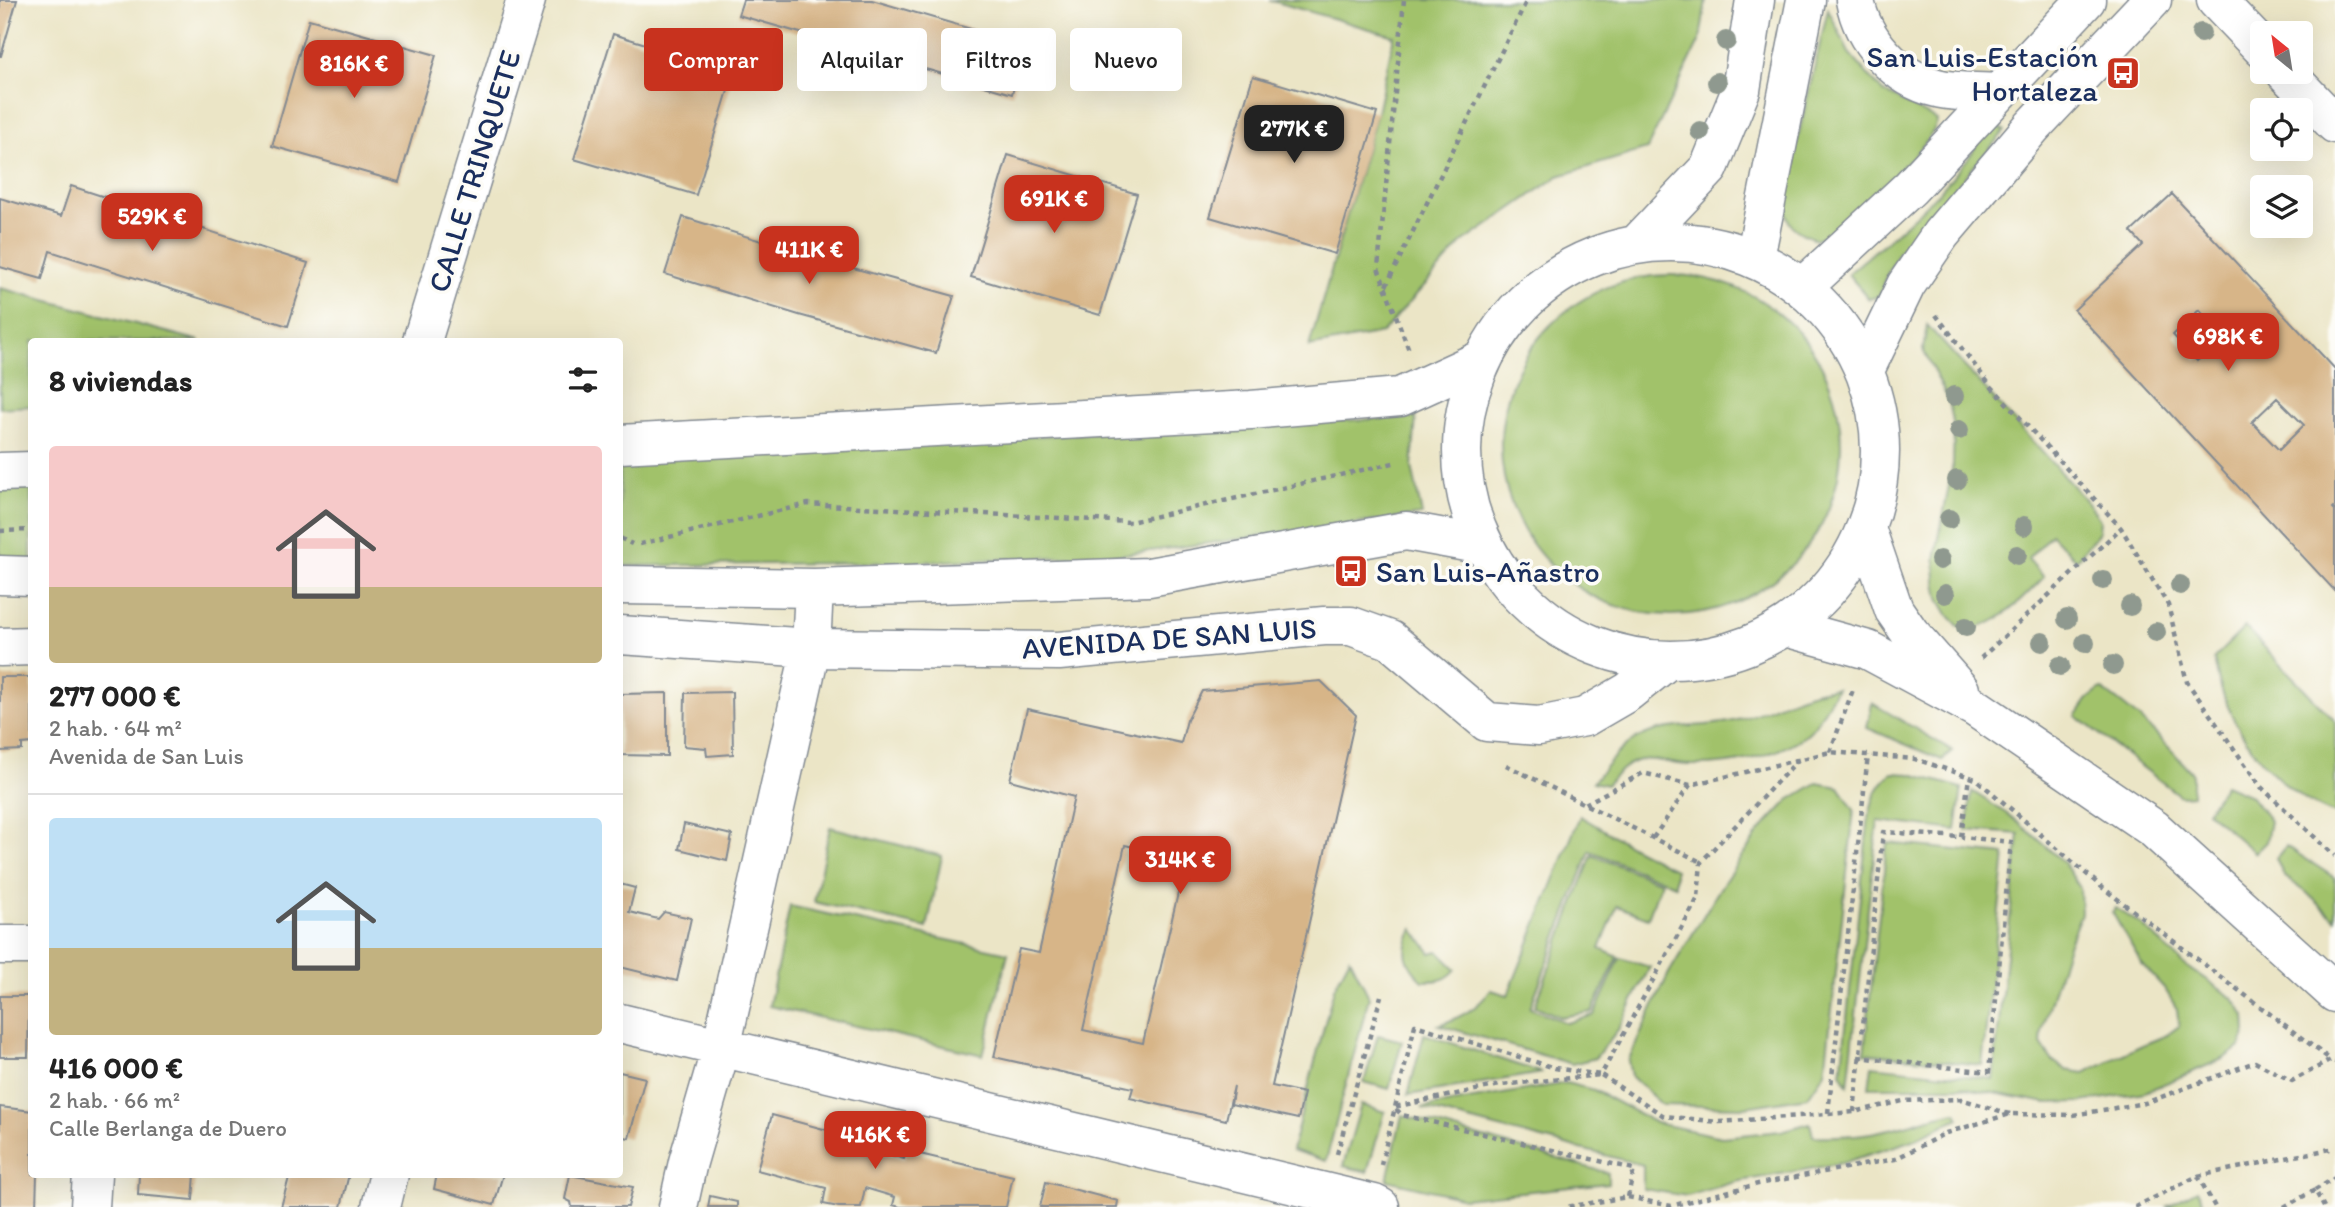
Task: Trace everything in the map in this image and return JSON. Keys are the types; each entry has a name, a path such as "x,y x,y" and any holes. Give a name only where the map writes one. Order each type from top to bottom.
{"street":[{"name":"CALLE TRINQUETE","path":"423,338 526,0"},
{"path":"1637,244 1709,168 1741,90 1755,0"},
{"path":"1755,258 1806,0"},
{"path":"1855,0 1858,18 1877,48 1903,74 1937,88 1998,93"},
{"path":"1803,287 1910,188 2087,0"},
{"path":"1865,370 1906,285 1941,234 2032,127 2152,0"},
{"path":"2216,0 2250,35"},
{"path":"2297,84 2335,124"},
{"path":"1703,243 1755,258 1803,287 1827,309 1847,335 1865,370 1878,413 1881,460 1866,528 1842,573 1816,603 1785,626 1752,644 1720,654 1668,660 1646,659 1579,639 1556,627 1528,604 1503,577 1483,545 1467,501 1461,444 1465,408 1483,359 1504,325 1534,292 1571,267 1601,253 1637,244 1703,243"},
{"path":"623,444 1251,410 1400,397 1483,359"},
{"path":"0,472 28,471"},
{"path":"1866,528 1894,610 1910,633 1976,708"},
{"path":"623,585 814,588 1149,577 1406,531 1483,545"},
{"path":"0,575 28,576"},
{"path":"678,1207 720,1048 811,648 814,588"},
{"name":"AVENIDA DE SAN LUIS","path":"623,635 811,648 1059,651 1324,626 1351,626 1390,640 1487,722 1539,726 1585,717 1628,692 1668,660"},
{"path":"1785,626 1868,650 1976,708 2154,829 2335,993"},
{"path":"0,647 28,646"},
{"path":"0,945 28,945"},
{"path":"623,1024 1323,1198 1374,1203 1379,1192"},
{"path":"90,1207 92,1178"},
{"path":"381,1207 388,1178"}],"path":[{"path":"1404,0 1378,268 1423,386"},
{"path":"1385,287 1527,0"},
{"path":"1934,312 1990,385 2122,528 2168,605 2187,682 2261,787 2335,856"},
{"path":"623,539 635,545 808,504 1130,522 1398,462"},
{"path":"0,531 28,530"},
{"path":"1379,1192 1394,1107 1415,1025 1555,1068 1601,1074 1664,1116 1719,1122 1854,1112 1903,1101 1961,1099 2010,1114 2073,1115 2145,1103 2255,1062 2292,1081 2333,1061 2103,888 1976,779 1915,759 1830,752 1690,785 1643,773 1585,804"},
{"path":"1828,1113 1868,755"},
{"path":"1496,760 1701,862"},
{"path":"1601,1074 1698,898 1701,862 1798,760"},
{"path":"1961,837 1969,777"},
{"path":"1653,838 1690,785"},
{"path":"1854,1112 1858,1057 1883,832 2011,842 1989,1072 1858,1057"},
{"path":"1323,1198 1381,996"},
{"path":"1394,1107 1500,1085 1601,1074"},
{"path":"1394,1107 1402,1115 1633,1169 1628,1197"},
{"path":"1566,1207 1628,1197 1671,1206 1758,1184 1895,1159 1946,1133 2010,1114"},
{"path":"2135,1207 2198,1177 2335,1148"},
{"path":"2198,1177 2215,1207"},
{"path":"2284,1207 2335,1178"},
{"path":"2315,1190 2324,1207"}],"green space":[{"path":"1269,0 1706,0 1700,40 1647,149 1559,176 1462,243 1382,333 1309,347 1377,113 1394,36"},
{"path":"1828,9 1849,53 1882,91 1937,120 1933,132 1907,163 1827,235 1815,239 1798,231 1789,221 1786,189"},
{"path":"1991,120 2005,131 1899,252 1884,281 1880,296 1869,299 1848,274 1912,219 1942,189 1972,153"},
{"path":"1654,275 1688,275 1720,282 1766,303 1803,337 1821,365 1834,396 1841,428 1841,462 1834,494 1821,525 1803,553 1779,577 1751,595 1720,608 1688,615 1654,615 1622,608 1576,587 1539,553 1521,525 1508,494 1501,462 1501,428 1508,396 1529,350 1563,313 1591,295 1622,282"},
{"path":"0,288 189,338 28,338 28,406 0,408"},
{"path":"1927,325 2090,505 2100,520 2099,532 2076,560 2051,534 2028,559 2044,577 2008,612 1986,625 1962,630 1939,599 1936,582 1935,559 1953,464 1954,428 1949,401 1923,350"},
{"path":"1416,417 1412,467 1422,515 1119,555 917,562 623,566 623,457"},
{"path":"28,487 28,563 0,563 0,488"},
{"path":"2245,627 2335,721 2335,814 2291,789 2272,771 2255,752 2228,707 2214,658"},
{"path":"1837,688 1812,729 1782,749 1751,759 1719,764 1636,761 1620,771 1606,785 1593,782 1622,750 1636,739 1654,731 1729,722 1809,693"},
{"path":"2101,689 2150,728 2192,773 2192,795 2180,796 2076,716 2088,699"},
{"path":"1872,703 1953,751 1942,760 1867,728"},
{"path":"1892,773 1911,774 1962,788 1956,830 1878,821 1848,1085 1841,1073 1868,823 1875,796"},
{"path":"1817,783 1839,787 1854,810 1825,1072 1808,1097 1745,1107 1662,1105 1631,1076 1628,1061 1669,973 1722,885 1760,831 1789,800"},
{"path":"2225,785 2251,796 2270,821 2266,842 2255,853 2207,811"},
{"path":"1972,791 2010,816 2038,839 2064,863 2080,888 2081,913 2066,951 2042,1031 2041,1044 2052,1060 2066,1070 2084,1073 2167,1035 2179,1026 2177,1009 2165,989 2142,964 2112,912 2116,908 2142,925 2182,963 2234,999 2245,1016 2246,1032 2240,1047 2225,1058 2145,1092 2081,1102 2047,1103 1961,1087 1869,1087 1872,1066 1993,1079 2019,834 1966,830"},
{"path":"1580,816 1675,869 1675,885 1590,851 1530,1008 1567,1023 1594,1015 1620,958 1650,967 1618,1030 1595,1058 1572,1064 1439,1025 1468,1012 1491,990 1508,995"},
{"path":"830,827 942,856 927,928 814,902"},
{"path":"1887,843 2005,855 1982,1065 1864,1053"},
{"path":"2286,846 2335,878 2335,919 2284,876 2276,858"},
{"path":"1592,855 1661,882 1648,918 1617,906 1600,949 1618,957 1592,1012 1560,1017 1535,1006"},
{"path":"790,906 1008,953 983,1055 769,1006"},
{"path":"1413,929 1431,953 1438,951 1456,969 1449,976 1423,981 1412,969 1406,950"},
{"path":"1350,958 1369,997 1326,1161 1292,1150 1334,988"},
{"path":"1424,1034 1542,1073 1408,1095"},
{"path":"1378,1035 1402,1041 1389,1089 1364,1082"},
{"path":"1566,1083 1594,1090 1656,1123 1722,1137 1781,1131 1810,1123 1813,1136 1849,1136 1956,1112 1959,1118 1911,1141 1842,1163 1735,1182 1687,1196 1643,1189 1643,1165 1422,1108"},
{"path":"1361,1105 1385,1112 1367,1172 1343,1166"},
{"path":"1402,1115 1608,1173 1608,1183 1464,1198 1387,1180"},
{"path":"2197,1190 2206,1207 2166,1207"}],"building":[{"path":"0,0 17,0 1,56 0,56"},
{"path":"743,0 872,0 968,28 941,28 941,74 927,69 927,28 797,28 797,32 738,15"},
{"path":"309,19 436,55 399,182 272,146"},
{"path":"613,34 644,43 644,91 728,91 696,195 574,159"},
{"path":"1253,76 1377,113 1335,254 1210,217"},
{"path":"1008,155 1137,194 1100,315 971,277"},
{"path":"71,186 308,263 288,326 50,251 42,279 0,267 0,198 61,216"},
{"path":"2172,194 2335,369 2335,591 2074,310 2143,245 2131,232","holes":["2199,310 2224,337 2197,361 2173,335","2277,398 2304,425 2279,450 2252,422"]},
{"path":"683,217 954,296 936,353 665,274"},
{"path":"0,677 28,677 28,743 22,744 22,750 0,751"},
{"path":"1321,681 1356,715 1272,1086 1304,1093 1298,1119 1231,1104 1234,1086 1226,1120 1130,1098 1133,1088 994,1057 1019,949 1039,953 1074,797 1010,780 1027,709 1181,743 1187,720 1202,691","holes":["1125,845 1186,859 1143,1043 1083,1030"]},
{"path":"732,692 733,754 707,756 706,748 684,746 685,693"},
{"path":"667,693 667,756 623,755 623,694"},
{"path":"684,824 732,835 727,861 679,849"},
{"path":"623,885 635,888 629,912 658,919 664,912 691,918 677,981 623,968"},
{"path":"0,996 28,996 28,1057 0,1057"},
{"path":"623,1073 645,1078 629,1138 623,1137"},
{"path":"0,1107 28,1110 28,1178 37,1178 36,1207 0,1207"},
{"path":"772,1115 875,1143 874,1150 904,1159 907,1151 1013,1176 1006,1207 900,1207 893,1205 895,1197 865,1188 861,1207 823,1204 826,1188 757,1170"},
{"path":"139,1178 195,1178 193,1200 138,1195"},
{"path":"289,1178 348,1178 341,1207 281,1207"},
{"path":"436,1178 502,1178 494,1205 434,1189"},
{"path":"569,1178 586,1178 633,1187 628,1207 572,1207 571,1202 565,1199"},
{"path":"1046,1182 1118,1201 1117,1207 1040,1207"},
{"path":"710,1196 737,1202 737,1207 708,1207"}],"place":[{"name":"San Luis-Estación Hortaleza","path":"2123,73"},
{"name":"San Luis-Añastro","path":"1351,571"}]}
